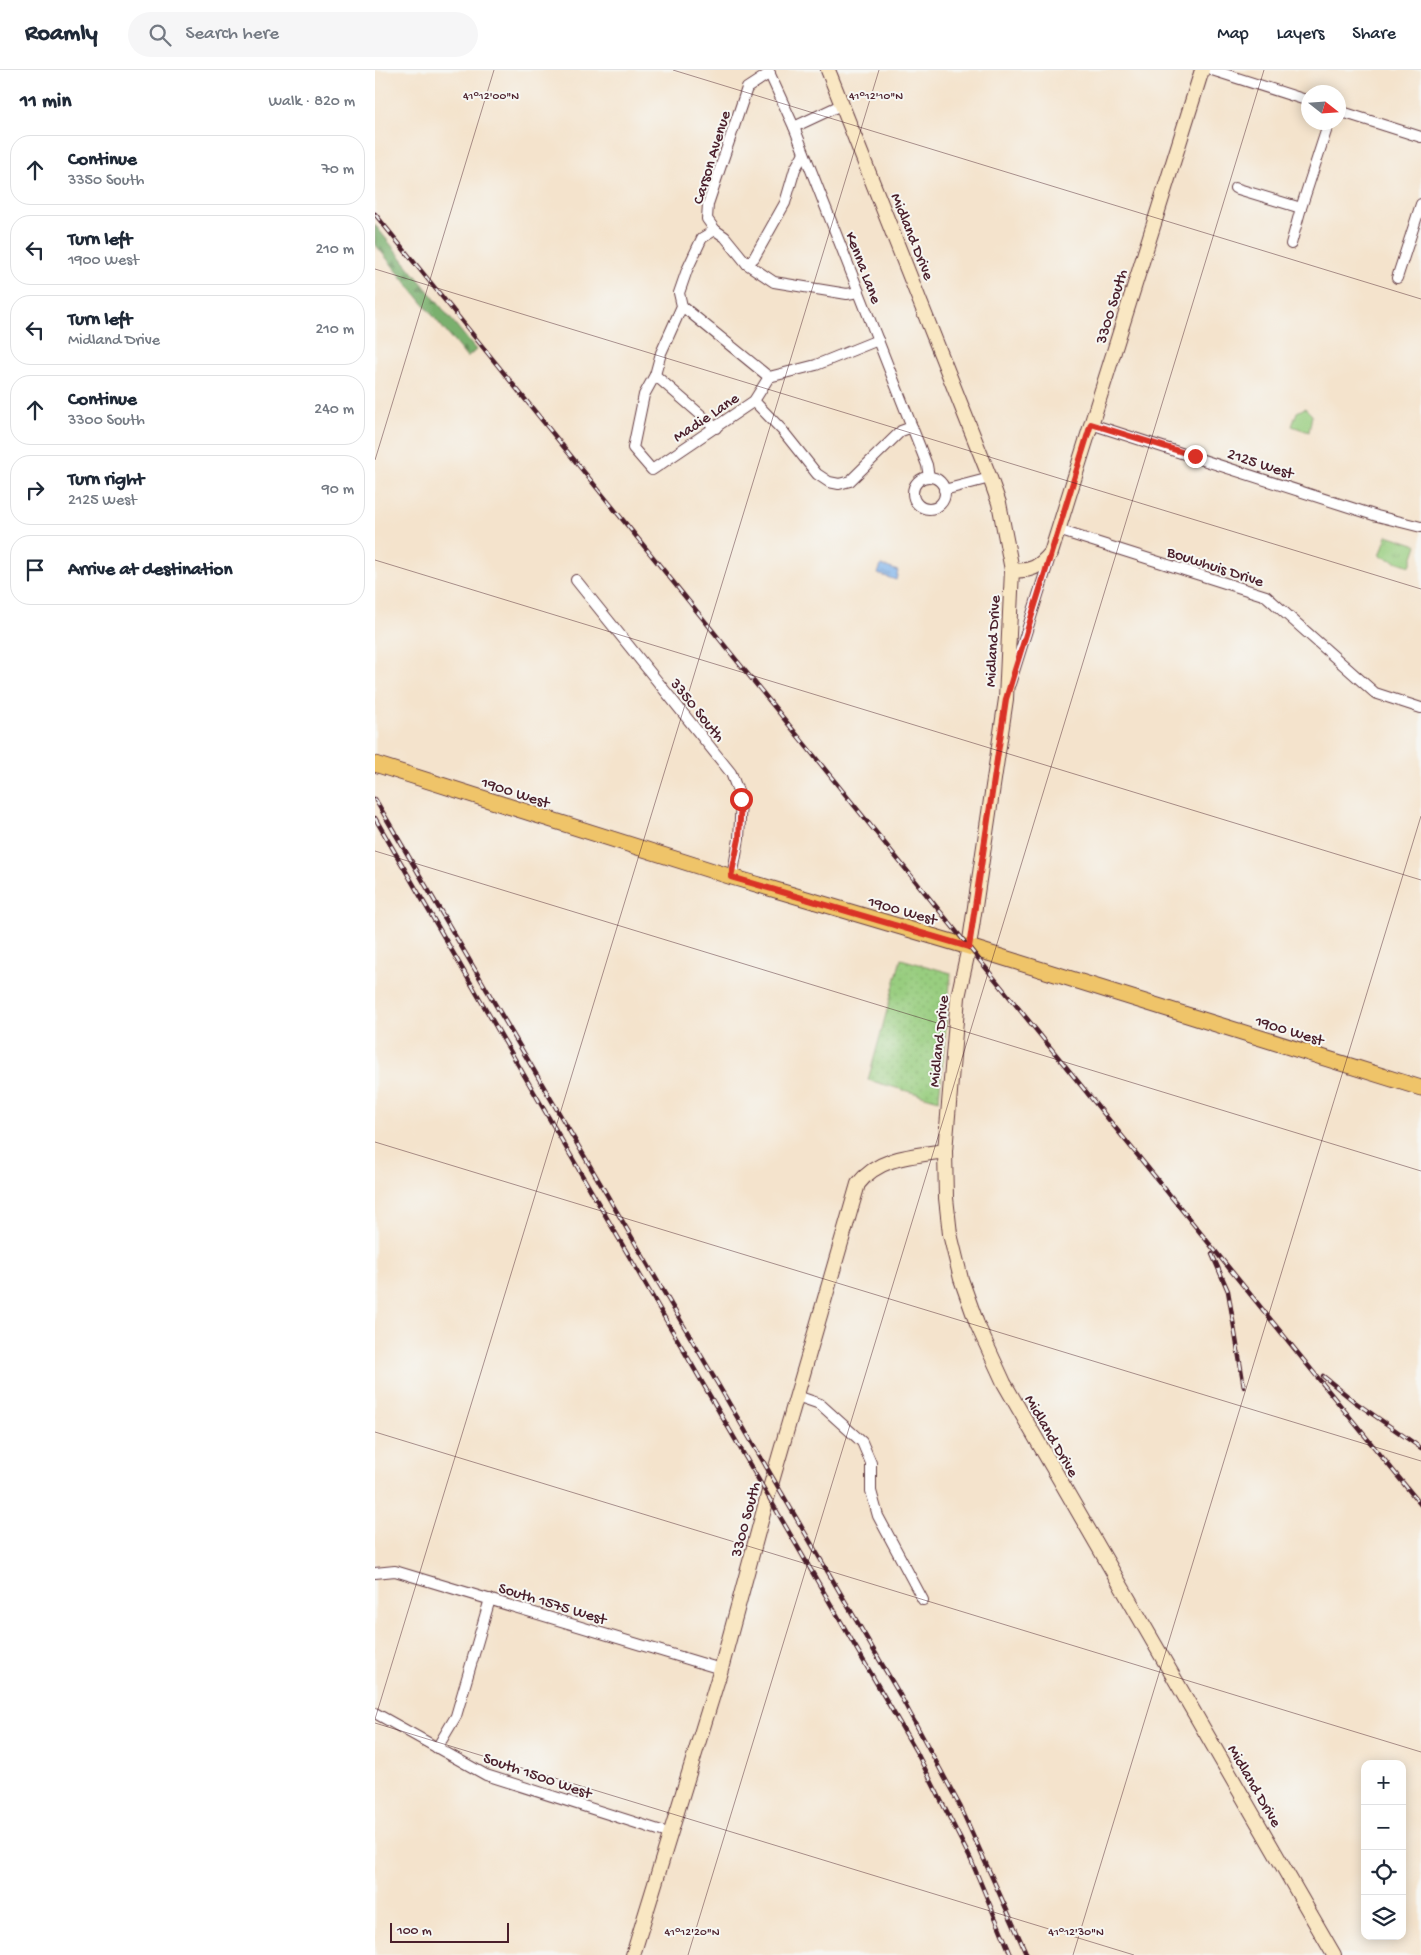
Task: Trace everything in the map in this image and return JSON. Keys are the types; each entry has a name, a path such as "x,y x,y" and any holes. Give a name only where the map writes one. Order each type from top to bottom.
{"main road":[{"name":"1900 West","path":"375,764 731,877 969,947 1421,1088"}],"street":[{"name":"Midland Drive","path":"828,70 991,478 999,503 1012,570 1006,699 969,947 958,997 945,1151 946,1198 950,1234 964,1289 977,1324 1004,1384 1334,1955"},
{"name":"3300 South","path":"1006,699 1201,70"},
{"path":"1212,70 1301,98"},
{"name":"Kenna Lane","path":"769,71 794,126 927,465 929,477"},
{"name":"Carson Avenue","path":"715,230 707,219 708,204 747,88 769,71"},
{"path":"794,126 843,104"},
{"path":"1346,113 1421,137"},
{"path":"1291,244 1326,130"},
{"path":"747,264 754,258 785,203 795,169 804,153"},
{"path":"1235,188 1301,208"},
{"path":"1397,278 1421,204"},
{"path":"715,428 655,375 661,353 682,306 679,293 702,238 715,230 725,237 747,264 774,282 847,294 859,292"},
{"path":"682,306 769,377 816,365 878,340"},
{"name":"Madie Lane","path":"655,375 644,395 633,448 652,470 754,401 769,377"},
{"path":"754,401 817,474 829,482 839,484 850,481 901,431 912,427"},
{"name":"2125 West","path":"1091,424 1377,516 1421,527"},
{"path":"929,477 938,480 945,490 943,500 935,508 929,510 919,506 913,497 914,486 920,480 929,477"},
{"path":"945,490 991,478"},
{"name":"Bouwhuis Drive","path":"1058,530 1266,596 1375,694 1421,708"},
{"path":"1012,570 1023,571 1038,567 1051,553"},
{"name":"3350 South","path":"576,580 731,773 741,799 739,839 731,877"},
{"name":"3300 South","path":"633,1955 721,1669 858,1184 867,1172 882,1164 904,1157 945,1151"},
{"path":"797,1396 820,1404 862,1442 871,1463 871,1491 878,1516 923,1600"},
{"name":"South 1575 West","path":"375,1573 395,1571 721,1669"},
{"path":"437,1748 456,1716 490,1599"},
{"name":"South 1500 West","path":"375,1713 486,1775 671,1834"}],"green space":[{"path":"375,225 476,350 467,358 375,244"},
{"path":"1305,408 1312,415 1309,432 1292,426 1297,412"},
{"path":"1387,535 1417,545 1410,566 1380,556"},
{"path":"901,959 951,973 939,1100 868,1080"}],"water":[{"path":"881,565 898,571 896,580 878,574"}],"railway":[{"path":"375,214 1421,1505"},
{"path":"375,799 900,1695 960,1806 1027,1955"},
{"path":"375,818 917,1753 971,1860 1011,1955"},
{"path":"1212,1254 1228,1291 1244,1387"},
{"path":"1323,1376 1355,1402 1421,1448"}],"route":[{"path":"741,799 739,839 731,877 969,947 1006,699 1091,424 1195,456"}]}
